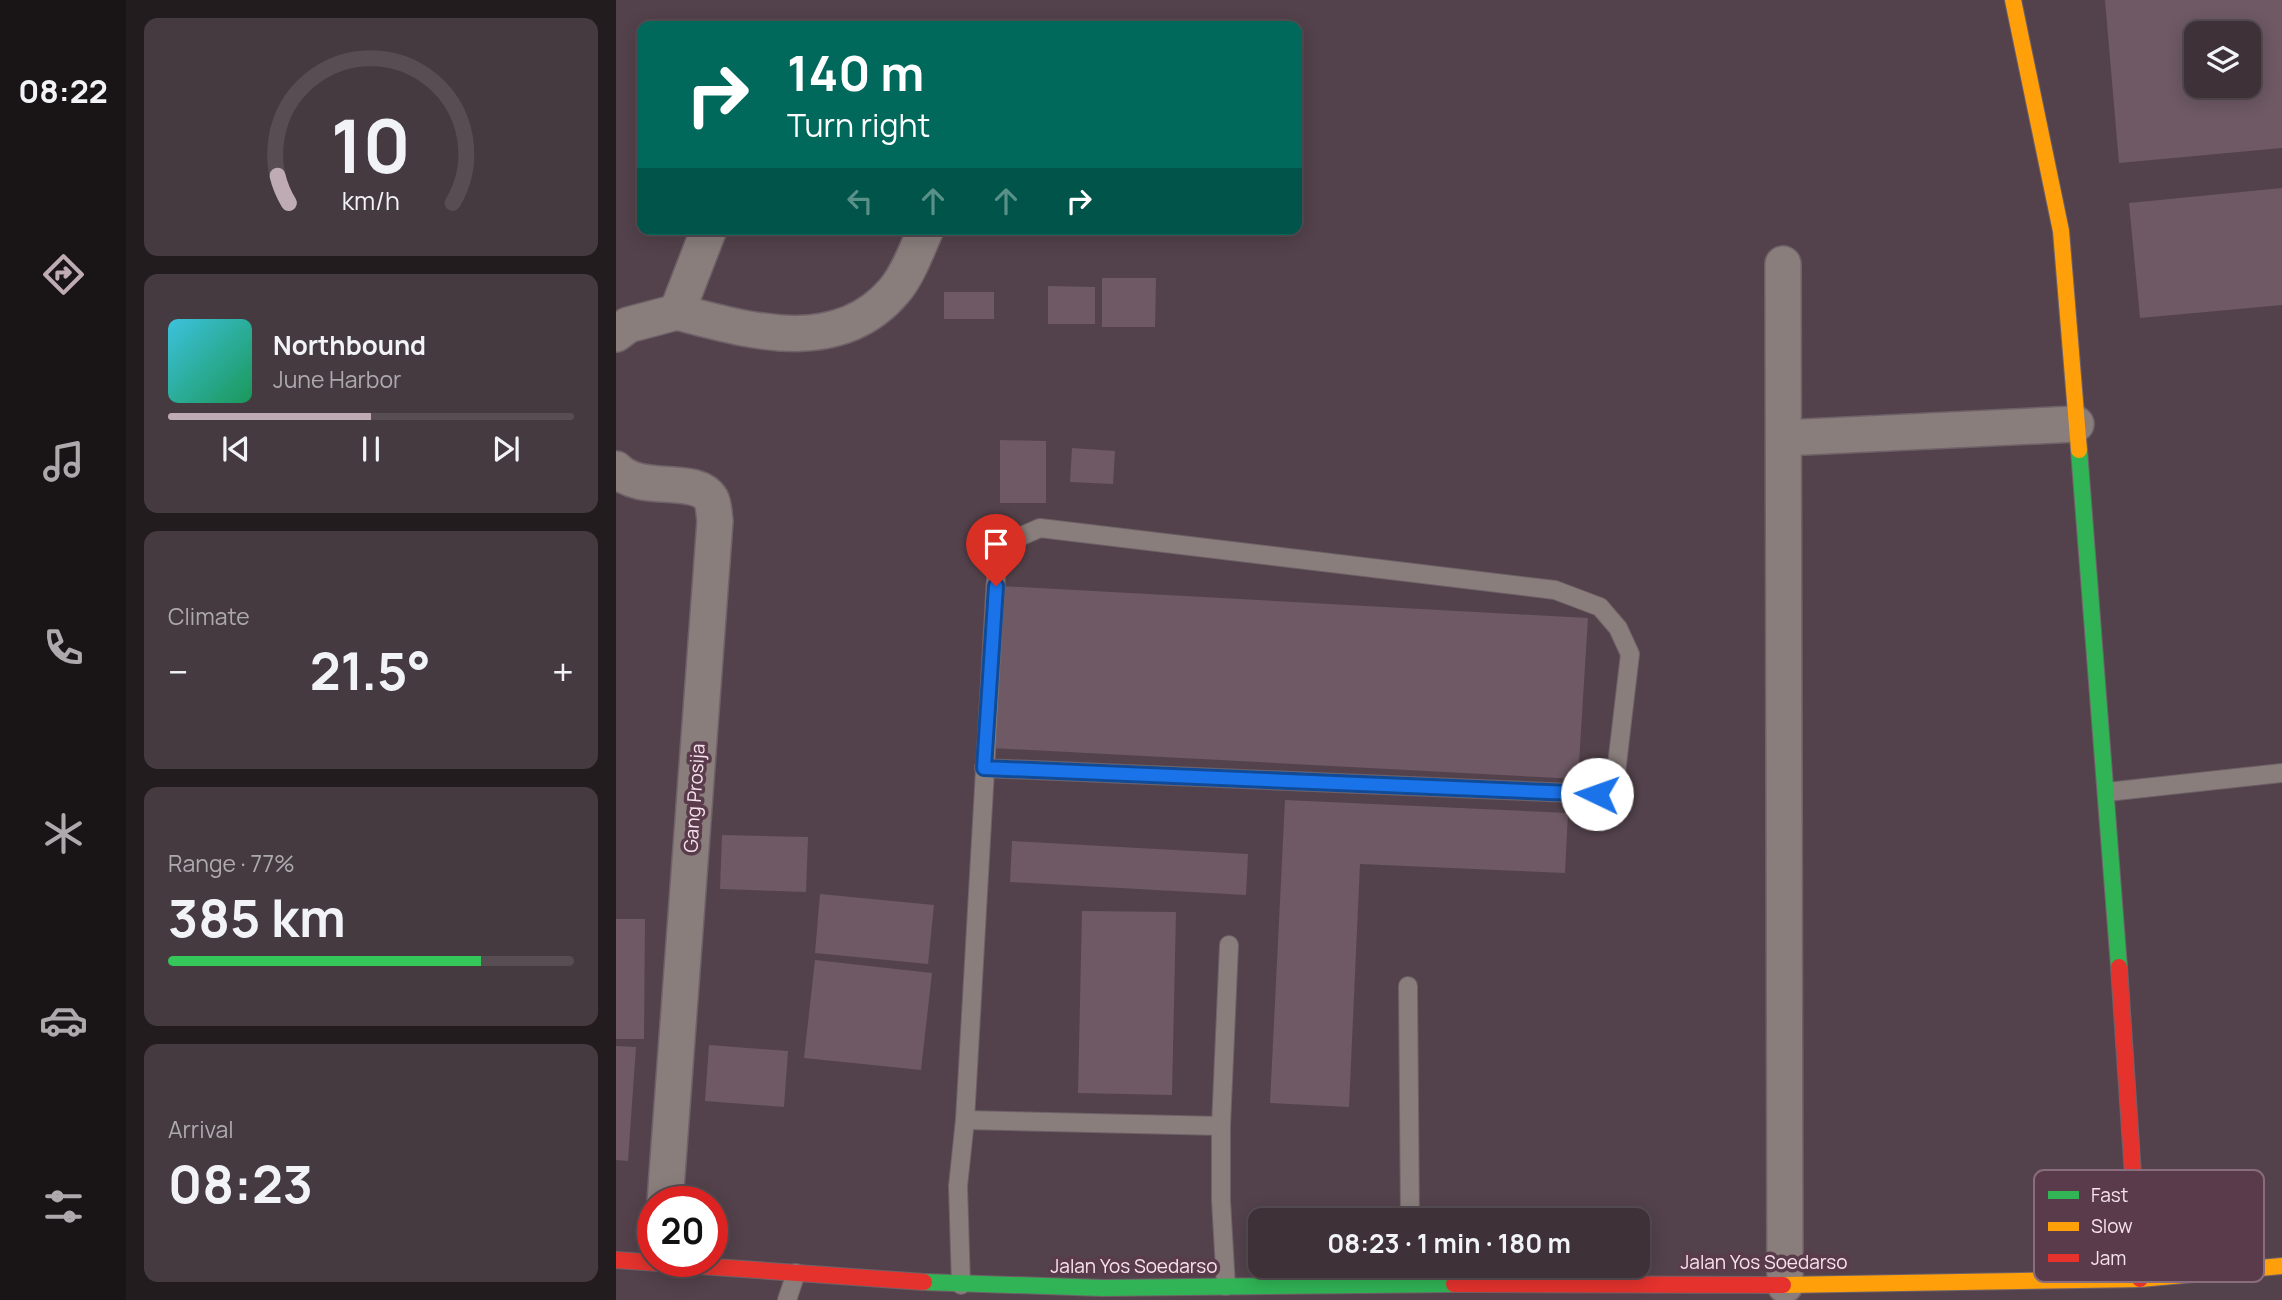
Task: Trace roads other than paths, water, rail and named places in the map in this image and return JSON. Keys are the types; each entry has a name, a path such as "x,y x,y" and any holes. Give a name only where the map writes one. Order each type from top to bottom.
{"main road":[{"path":"2013,0 2061,231 2107,792 2133,1170"},
{"name":"Jalan Yos Soedarso","path":"616,1260 637,1261"},
{"name":"Jalan Yos Soedarso","path":"728,1267 1103,1294 1226,1286 1410,1284 1584,1292 1749,1292 1785,1285 2034,1280"}],"street":[{"path":"677,312 707,235"},
{"path":"616,334 628,325 677,312 729,325 790,334 835,329 859,321 895,291 923,235"},
{"path":"1783,264 1785,1285"},
{"path":"1784,438 2076,424"},
{"name":"Gang Prosija","path":"616,469 623,476 641,483 700,488 713,503 715,521 666,1186"}],"lane":[{"path":"961,1285 958,1186 965,1120 984,768 997,560 1012,540 1040,528 1555,590 1600,607 1618,628 1630,654 1616,773 1610,788 1597,794 984,768"},
{"path":"2107,792 2282,773"},
{"path":"1226,1286 1221,1200 1221,1126 1229,944"},
{"path":"1408,986 1409,1208"},
{"path":"965,1120 1221,1126"},
{"path":"787,1300 796,1273"},
{"path":"1410,1278 1410,1284"},
{"path":"1994,1280 1994,1300"}]}
